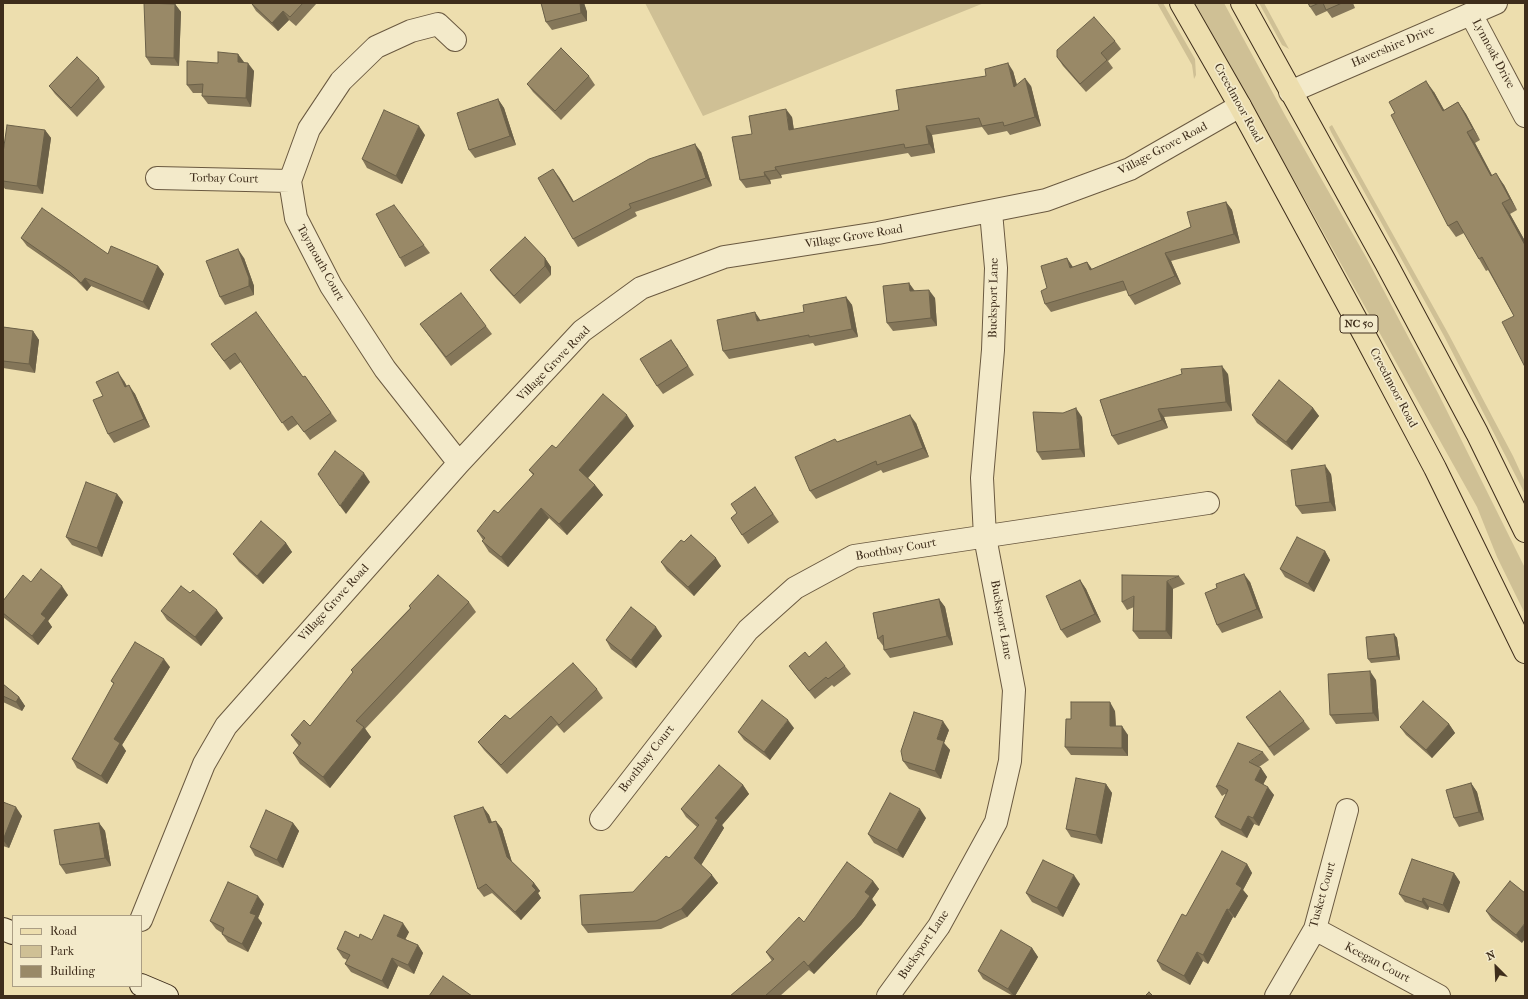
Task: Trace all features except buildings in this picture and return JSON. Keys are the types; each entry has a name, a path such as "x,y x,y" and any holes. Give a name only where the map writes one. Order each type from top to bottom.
{"main road":[{"name":"Creedmoor Road","path":"1181,3 1240,106 1435,468 1525,652"},
{"path":"1242,3 1386,263 1474,426 1525,531"}],"street":[{"name":"Havershire Drive","path":"1290,92 1496,3"},
{"name":"Lynnoak Drive","path":"1471,14 1525,116"},
{"name":"Taymouth Court","path":"455,40 438,24 411,31 376,48 341,82 309,129 290,181 296,218 331,286 385,369 459,463"},
{"name":"Village Grove Road","path":"142,918 204,764 226,726 459,463 582,331 641,288 724,257 878,234 1046,200 1130,169 1240,106"},
{"name":"Torbay Court","path":"157,178 290,181"},
{"name":"Bucksport Lane","path":"888,996 939,926 996,822 1010,761 1014,690 985,538 982,478 993,350 996,268 991,212"},
{"name":"Boothbay Court","path":"601,819 748,630 796,588 854,556 939,542 985,538 1208,503"},
{"name":"Tusket Court","path":"1276,996 1315,929 1347,810"},
{"name":"Keegan Court","path":"1315,929 1439,996"},
{"path":"142,985 167,996"}],"green space":[{"path":"645,3 984,3 703,116"},
{"path":"1157,3 1163,3 1195,59 1196,75 1194,79 1192,65"},
{"path":"1195,3 1224,3 1286,117 1366,257 1439,395 1525,568 1525,614 1497,557 1477,507"},
{"path":"1259,3 1264,3 1289,49 1282,45"},
{"path":"1332,125 1449,335 1513,456 1525,482 1525,494 1444,336 1331,132 1329,127"}]}
